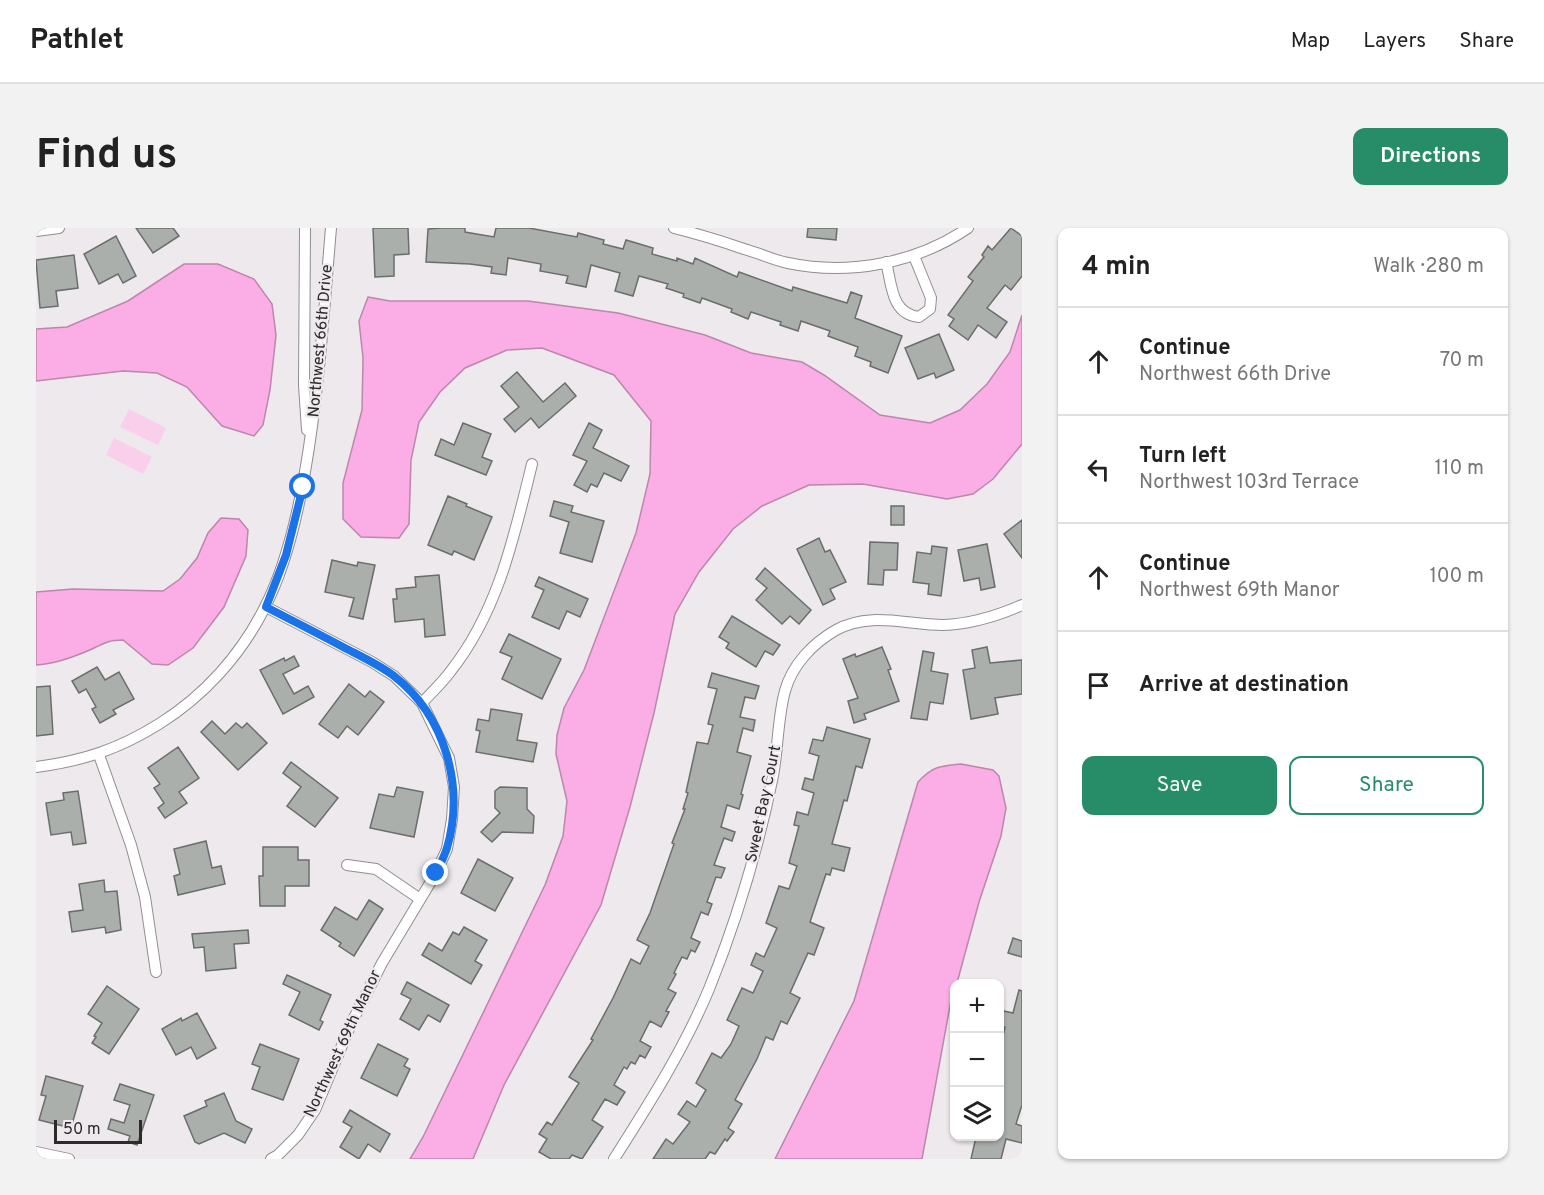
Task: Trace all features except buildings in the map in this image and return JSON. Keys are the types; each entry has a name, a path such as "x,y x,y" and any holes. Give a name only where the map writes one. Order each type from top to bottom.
{"street":[{"path":"36,231 59,228"},
{"name":"Northwest 66th Drive","path":"305,228 304,385 308,454"},
{"name":"Northwest 66th Drive","path":"36,767 61,764 99,754 134,739 177,712 215,680 243,644 266,607 286,555 297,515 308,454 318,387 331,228"},
{"path":"674,228 787,263 825,268 859,267 914,256 968,228"},
{"path":"886,262 898,308 908,316 919,317 930,309 931,298 914,256"},
{"path":"422,703 450,672 476,632 494,595 510,553 532,464"},
{"name":"Sweet Bay Court","path":"614,1159 655,1094 708,990 743,895 758,843 777,754 785,690 794,671 807,653 820,640 838,628 856,622 891,619 917,624 944,625 999,615 1022,605"},
{"name":"Northwest 69th Manor","path":"266,607 372,662 394,676 422,703 449,758 454,787 447,849 436,873 382,963 351,1024 315,1110 298,1135 271,1159"},
{"path":"99,754 131,844 145,897 156,972"},
{"path":"347,865 376,869 420,899"},
{"path":"36,1152 69,1159"}],"shaded area":[{"path":"184,264 218,264 254,279 272,304 276,335 270,390 263,425 254,436 222,426 187,387 157,373 123,371 36,381 36,329 67,327 128,301"},
{"path":"368,297 390,301 528,301 618,313 705,335 751,353 802,362 880,415 930,423 960,410 987,384 1010,352 1022,315 1022,444 993,479 973,494 947,499 863,484 809,485 762,506 733,529 699,572 675,614 654,713 630,807 601,905 504,1085 473,1159 410,1159 423,1137 545,885 563,836 567,801 556,754 557,735 564,708 584,670 636,533 650,474 651,421 614,375 542,348 507,350 465,368 440,392 419,422 411,460 409,524 399,538 361,537 343,519 343,483 362,410 363,358 359,321"},
{"path":"129,409 166,428 158,445 120,427"},
{"path":"114,438 152,457 143,474 106,455"},
{"path":"221,518 239,519 248,530 246,556 224,607 193,648 168,665 152,664 123,640 107,642 64,660 36,665 36,592 73,589 163,591 180,579 197,558 208,533"},
{"path":"961,764 993,770 999,776 1006,808 1001,836 979,902 958,979 950,979 950,1006 922,1159 775,1159 854,1001 918,782 928,773 948,765"}],"route":[{"path":"303,487 286,555 266,607 372,662 394,676 422,703 449,758 454,787 447,849 436,873"}]}
